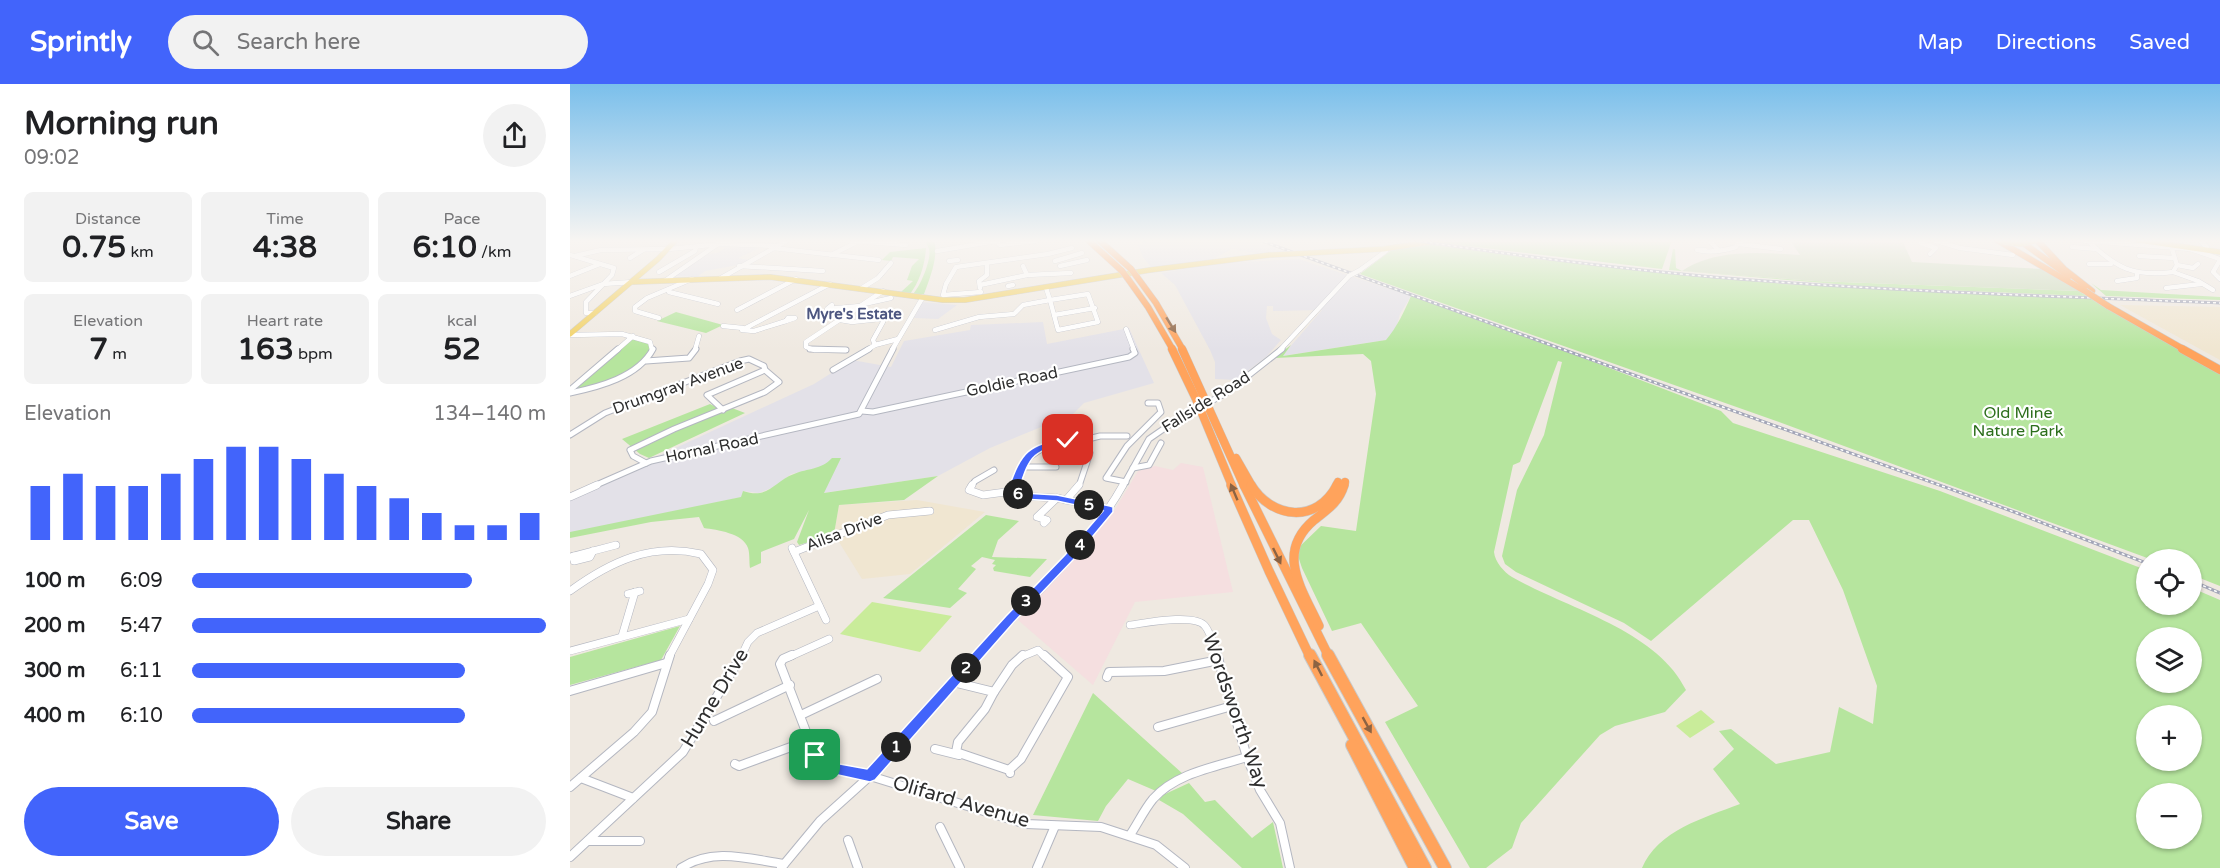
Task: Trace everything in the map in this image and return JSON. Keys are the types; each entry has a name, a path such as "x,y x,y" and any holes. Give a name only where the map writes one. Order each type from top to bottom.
{"highway":[{"path":"1131,277 1179,360 1250,529 1330,693 1425,868"},
{"path":"1132,277 1176,332 1289,581 1445,868"},
{"path":"2062,277 2220,368"},
{"path":"2066,277 2087,291"},
{"path":"2068,277 2087,291"},
{"path":"2072,277 2087,291"},
{"path":"1218,426 1260,498 1274,509 1287,513 1315,509 1329,500 1342,482 1340,500 1296,536 1292,550 1294,566 1339,674"},
{"path":"1330,693 1360,764 1414,868"}],"main road":[{"path":"570,334 638,277"},
{"path":"632,282 748,277"},
{"path":"766,277 954,301 1114,277"}],"street":[{"path":"603,284 610,277"},
{"path":"666,280 671,277"},
{"path":"862,288 879,277"},
{"path":"950,277 943,295 982,295 980,280 985,277"},
{"path":"980,285 1019,277"},
{"name":"Fallside Road","path":"782,866 820,821 870,776 1030,596 1069,558 1110,509 1149,439 1247,378 1310,319 1333,288 1348,277"},
{"path":"2117,281 2137,277"},
{"path":"2184,277 2213,290"},
{"path":"659,318 638,314 634,311 635,307 644,301 682,286 692,279"},
{"path":"737,310 796,279"},
{"path":"1004,280 1010,286"},
{"path":"570,296 603,284 632,282"},
{"path":"723,326 743,328 831,284"},
{"path":"2166,288 2203,284"},
{"path":"595,287 586,302 586,313 595,313"},
{"path":"935,330 979,317 1018,313 1020,306 1050,301 1088,294 1099,320 1095,323 1058,330 1050,301 1046,288"},
{"path":"846,350 814,350 806,347 808,338 883,291"},
{"path":"668,292 718,304"},
{"path":"861,413 898,339 923,297"},
{"path":"832,305 827,309 862,305 891,298"},
{"path":"1054,315 1095,308"},
{"path":"840,320 852,322 890,318"},
{"path":"743,328 745,332 754,332 786,321"},
{"path":"875,345 873,340 883,322"},
{"name":"Goldie Road","path":"861,413 1129,357 1135,353 1126,329"},
{"path":"570,334 633,336 650,342 653,348 646,361"},
{"path":"570,392 633,336"},
{"path":"570,392 616,379 646,361 689,358 697,347 699,336"},
{"path":"833,370 875,345 898,339"},
{"name":"Drumgray Avenue","path":"570,435 605,413 740,361 749,359 764,366 765,370 779,382 723,410 683,425 630,450 633,456 646,463"},
{"path":"723,410 706,395 765,370"},
{"path":"860,396 870,395"},
{"path":"1126,482 1111,481 1106,478 1127,446 1161,412 1158,404 1148,403"},
{"name":"Hornal Road","path":"570,497 646,463 861,413"},
{"path":"1013,490 1021,467 1030,453 1038,448 1100,436 1127,436"},
{"path":"1133,468 1149,465 1161,443"},
{"path":"1066,500 1078,488 1091,455"},
{"path":"1021,467 1056,467"},
{"path":"994,470 970,486 969,490 983,495 1013,490 1021,496 1057,498 1110,509"},
{"path":"1037,517 1057,498"},
{"name":"Ailsa Drive","path":"819,606 793,550 888,515 930,512"},
{"path":"1028,515 1047,520 1044,523"},
{"path":"572,556 574,561 590,557 593,551 616,545"},
{"path":"570,591 593,574 621,560 659,550 691,551 701,554 713,570 708,584 666,663 660,691 652,712 634,732 570,787"},
{"path":"622,636 635,592"},
{"path":"819,606 826,620"},
{"name":"Hume Drive","path":"570,857 683,752 734,670 748,642 756,633 819,606"},
{"path":"570,651 689,619"},
{"name":"Wordsworth Way","path":"1130,625 1187,619 1200,622 1205,626 1219,660 1246,758 1260,790 1280,823 1290,868"},
{"name":"Olifard Avenue","path":"822,641 783,659 780,664 815,755 825,767 870,776 1026,824 1101,827 1156,845 1185,868"},
{"path":"935,748 1010,771 1021,759 1068,677 1038,650 1028,650 1020,655 985,709 958,742 955,749 960,755"},
{"path":"1108,674 1154,673 1185,669 1219,660"},
{"path":"570,692 666,663"},
{"path":"801,715 876,679"},
{"path":"953,682 994,692"},
{"path":"714,721 790,685"},
{"path":"1158,728 1232,706"},
{"path":"735,764 740,766 810,740"},
{"path":"1130,836 1154,798 1169,785 1188,776 1246,758"},
{"path":"581,778 633,798"},
{"path":"1036,868 1055,826"},
{"path":"940,827 960,868"},
{"path":"848,840 858,868"},
{"path":"588,841 640,841"},
{"path":"681,868 698,858 712,855 782,866"}],"shaded area":[{"path":"1165,277 1352,277 1411,296 1400,314 1396,328 1386,340 1282,356 1322,310 1273,311 1273,306 1267,306 1266,318 1272,334 1281,340 1267,356 1236,380 1215,379 1215,362 1210,350 1175,285"},
{"path":"922,302 957,305 938,319 914,318"},
{"path":"2120,305 2220,307 2220,360"},
{"path":"1043,322 1047,344 1129,328 1154,383 1084,403 1073,414 990,448 938,476 823,493 825,466 791,474 774,487 759,493 743,491 742,497 570,533 570,500 656,457 814,384 852,360 891,367 904,341 970,330 971,325"},
{"path":"1181,463 1203,467 1233,592 1135,602 1093,685 1018,620 1114,511 1138,471 1155,466 1173,470"},
{"path":"917,500 985,512 910,574 862,579 834,534 839,505"}],"green space":[{"path":"908,277 919,277 910,294 901,292 913,281 907,280"},
{"path":"923,277 930,277 924,294 913,294 916,290"},
{"name":"Old Mine Nature Park","path":"1367,277 1710,277 1784,284 2094,299 2220,373 2220,586 2202,579 2202,549 2136,549 2136,554 1779,422"},
{"path":"1748,277 2079,291 2087,296 1872,287"},
{"path":"1756,277 2054,277 2079,291"},
{"path":"2091,283 2101,290 2220,297 2220,300 2106,296"},
{"path":"1411,296 1721,411 1733,423 1940,491 2136,566 2136,615 2202,615 2202,592 2220,600 2220,868 1642,868 1649,855 1671,835 1697,820 1740,804 1713,769 1734,749 1719,731 1731,729 1776,764 1830,752 1839,707 1873,724 1877,686 1843,590 1809,520 1793,520 1651,641 1624,623 1516,572 1505,564 1502,556 1517,490 1544,435 1562,362 1558,361 1520,462 1513,465 1494,552 1496,559 1503,570 1512,577 1608,623 1654,651 1672,669 1686,690 1665,712 1615,726 1600,735 1521,823 1512,848 1486,868 1470,868 1385,722 1418,706 1361,623 1332,631 1302,568 1296,550 1321,526 1356,531 1376,394 1371,361 1363,354 1274,358 1291,345 1283,356 1386,340 1397,325"},
{"path":"676,312 723,325 706,333 657,321"},
{"path":"633,338 648,342 651,348 639,364 618,376 573,390"},
{"path":"710,404 724,411 732,408 745,413 649,458 640,454 622,439"},
{"path":"832,458 841,458 824,493 938,476 904,500 839,505 834,534 799,545 797,542 809,510 794,539 761,552 761,563 750,568 749,550 741,539 729,533 704,528 699,517 651,522 570,538 570,532 741,497 743,491 759,493 787,477 819,467"},
{"path":"986,515 1019,521 998,540 992,557 1047,559 1030,577 994,571 993,568 996,565 992,564 995,560 982,557 971,566 976,569 958,589 967,593 950,608 883,598"},
{"path":"872,602 952,616 920,652 840,634"},
{"path":"680,626 661,660 570,685 570,657"},
{"path":"1093,693 1183,774 1156,791 1128,779 1106,806 1098,821 1033,815"},
{"path":"1701,710 1715,722 1690,738 1676,726"},
{"path":"1189,783 1205,802 1215,800 1252,838 1273,822 1283,868 1242,868 1183,814 1159,800 1163,795"}],"railway":[{"path":"1361,277 2017,513 2136,559"},
{"path":"1709,277 1903,290 2220,303"},
{"path":"2202,585 2220,593"}],"district":[{"name":"Myre's Estate","path":"854,314"}],"route":[{"path":"815,755 825,767 870,776 1010,619 1069,558 1110,509 1057,498 1021,496 1013,490 1021,467 1030,453 1038,448 1064,443 1068,440"}]}
